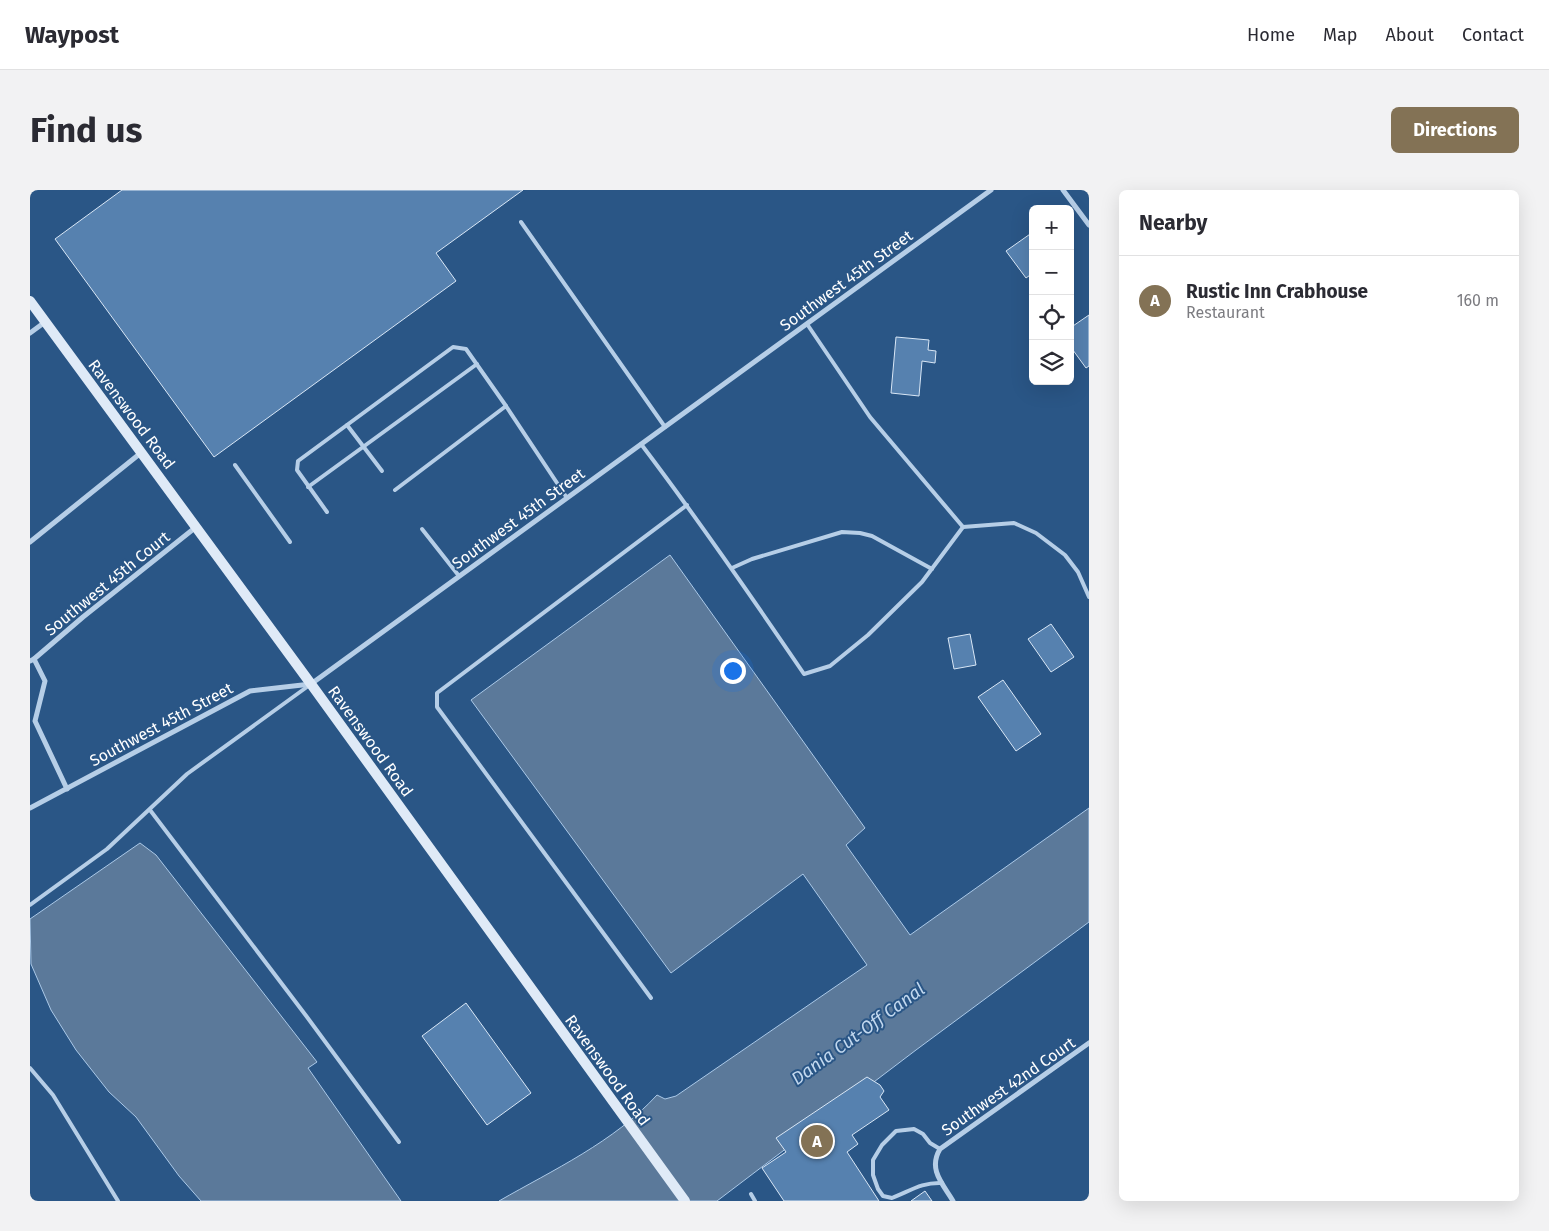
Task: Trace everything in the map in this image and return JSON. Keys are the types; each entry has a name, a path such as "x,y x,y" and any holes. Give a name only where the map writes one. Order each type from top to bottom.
{"street":[{"name":"Southwest 45th Street","path":"30,808 250,691 311,684 991,190"},
{"path":"1063,190 1089,226"},
{"name":"Ravenswood Road","path":"30,301 311,684 685,1201"},
{"path":"30,333 45,322"},
{"path":"30,542 142,452"},
{"name":"Southwest 45th Court","path":"32,660 196,526"},
{"path":"32,660 45,681 36,721 67,789"},
{"name":"Southwest 42nd Court","path":"953,1201 935,1169 935,1158 940,1149 1089,1044"}],"lane":[{"path":"521,222 665,427"},
{"path":"807,324 870,418 963,527"},
{"path":"327,512 297,470 298,461 453,347 466,349 567,498"},
{"path":"308,487 476,364"},
{"path":"395,490 506,406"},
{"path":"347,424 382,471"},
{"path":"641,444 732,568 804,674 830,666 868,635 922,582 963,527 1014,523 1036,533 1065,555 1078,572 1089,597"},
{"path":"235,466 290,542"},
{"path":"651,998 437,707 437,693 687,505"},
{"path":"422,529 459,576"},
{"path":"732,568 752,559 842,532 860,532 872,536 932,569"},
{"path":"30,905 107,849 187,774 311,684"},
{"path":"150,810 308,1017 399,1142"},
{"path":"30,1068 53,1095 118,1201"},
{"path":"940,1149 930,1143 923,1134 914,1129 896,1131 882,1144 873,1160 873,1175 878,1189 883,1196 892,1198 924,1184 931,1182 942,1183"},
{"path":"750,1194 755,1201"}],"water":[{"name":"Dania Cut-Off Canal","path":"670,555 865,828 846,845 910,935 1089,808 1089,922 717,1201 499,1201 602,1141 640,1112 657,1095 665,1099 676,1096 867,965 803,874 671,973 471,700"},
{"path":"140,843 156,855 317,1062 308,1068 401,1201 201,1201 179,1176 136,1117 109,1092 76,1050 51,1010 31,964 30,919"}],"building":[{"path":"122,190 523,190 436,253 456,281 214,457 55,239"},
{"path":"1029,235 1029,276 1026,278 1006,251"},
{"path":"1089,315 1089,366 1086,368 1074,352 1074,325"},
{"path":"896,337 929,340 928,350 936,351 935,363 922,361 919,396 891,393"},
{"path":"1051,624 1074,657 1051,672 1028,639"},
{"path":"970,634 976,665 954,669 948,638"},
{"path":"1003,680 1041,734 1016,751 978,697"},
{"path":"466,1003 531,1093 487,1125 422,1036"},
{"path":"867,1077 880,1085 884,1091 880,1097 889,1110 852,1135 858,1144 847,1152 879,1201 784,1201 762,1168 786,1152 776,1138"},
{"path":"925,1191 932,1201 911,1201"}],"place":[{"name":"Rustic Inn Crabhouse","path":"817,1141"}]}
